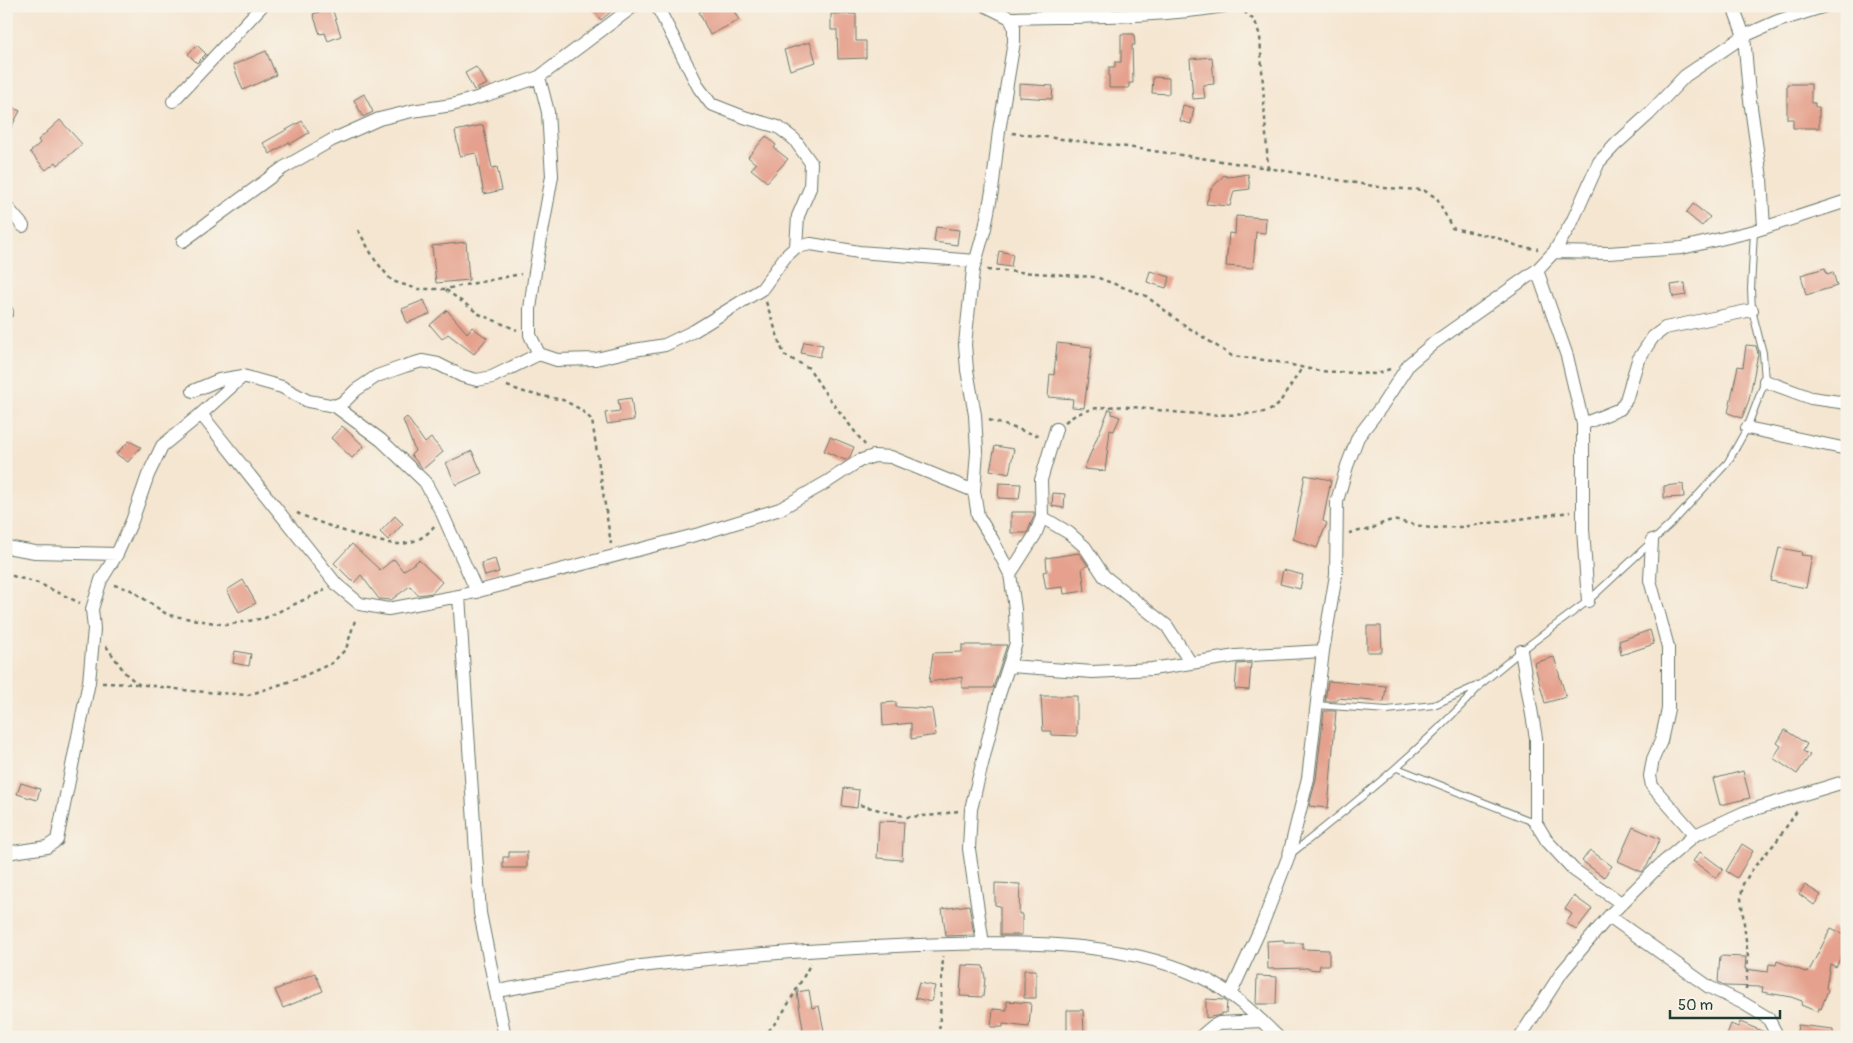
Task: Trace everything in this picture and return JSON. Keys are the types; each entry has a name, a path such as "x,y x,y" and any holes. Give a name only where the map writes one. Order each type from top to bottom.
{"street":[{"path":"172,100 262,6"},
{"path":"183,241 283,168 332,140 379,119 412,111 452,105 539,77 634,6"},
{"path":"657,6 699,88 712,104 744,117 778,127 794,139 811,162 810,188 798,216 796,247"},
{"path":"986,6 1010,18 1197,11 1224,6"},
{"path":"1733,6 1744,36 1749,94 1760,178 1759,229"},
{"path":"1230,995 1262,925 1289,855 1308,778 1323,651 1336,575 1337,502 1347,466 1358,437 1381,407 1409,364 1442,337 1537,270 1554,252 1572,222 1600,162 1685,76 1744,36 1778,21 1825,6"},
{"path":"983,944 969,849 971,809 999,695 1016,643 1015,609 1010,574 992,538 978,516 974,491 977,451 976,414 967,370 965,344 974,265 992,191 1014,42 1014,27 1010,18"},
{"path":"539,77 548,112 552,176 530,309 530,335 539,354"},
{"path":"1554,252 1608,253 1682,248 1759,229 1847,201"},
{"path":"6,206 23,226"},
{"path":"335,406 345,401 356,390 377,376 422,362 438,364 462,376 477,380 492,377 539,354 557,360 596,358 665,346 694,331 762,288 785,256 796,247 811,244 860,252 974,265"},
{"path":"1537,270 1567,356 1583,424 1583,510 1588,601"},
{"path":"1583,424 1620,409 1626,400 1638,360 1653,337 1665,328 1752,310"},
{"path":"193,391 218,380 242,376 282,387 308,401 335,406 381,440 425,482 442,513 477,592"},
{"path":"6,853 46,848 57,840 89,682 94,629 92,609 101,580 132,521 148,475 162,446 201,414 242,376"},
{"path":"1765,381 1811,398 1847,403"},
{"path":"201,414 337,585 360,604 388,609 477,592 703,533 780,508 827,482 859,461 874,456 891,457 974,491"},
{"path":"1747,428 1847,449"},
{"path":"1010,574 1035,535 1042,517 1041,480 1056,429"},
{"path":"1042,517 1069,532 1086,546 1104,576 1167,626 1190,662"},
{"path":"1652,540 1650,580 1668,647 1668,709 1661,741 1653,758 1650,776 1652,786 1695,835"},
{"path":"6,546 35,552 116,554"},
{"path":"459,596 480,913 505,1037"},
{"path":"1009,666 1093,672 1152,669 1236,656 1323,651"},
{"path":"1521,651 1536,738 1536,822 1547,841 1574,870 1621,903"},
{"path":"1520,1037 1562,972 1609,916 1659,866 1695,835 1746,812 1847,781"},
{"path":"1609,916 1709,987 1743,1002 1768,1018 1778,1037"},
{"path":"497,991 640,966 819,949 943,944 1070,945 1136,954 1202,977 1230,995 1262,1021 1278,1037"},
{"path":"1200,1037 1219,1023 1262,1021"}],"lane":[{"path":"1289,855 1356,803 1397,768 1444,724 1481,684 1521,651 1588,601 1675,520 1728,462 1747,428 1765,381 1763,353 1752,310 1751,288 1759,229"},
{"path":"1316,705 1386,710 1434,705 1481,684"},
{"path":"1397,768 1536,822"}],"path":[{"path":"1238,6 1255,21 1260,36 1268,168"},
{"path":"1000,131 1127,146 1376,186 1423,190 1437,198 1452,228 1495,237 1520,247 1554,252"},
{"path":"358,230 375,260 392,281 418,289 446,289 535,272"},
{"path":"974,265 1096,277 1146,296 1180,322 1232,356 1319,371 1375,374 1409,364"},
{"path":"762,288 784,355 809,368 823,390 874,456"},
{"path":"446,289 479,314 530,335"},
{"path":"976,414 1036,435 1056,429 1073,416 1092,409 1116,406 1184,413 1232,415 1266,412 1278,405 1302,368"},
{"path":"492,377 527,393 563,400 580,409 592,420 613,557"},
{"path":"292,510 354,534 398,544 417,540 429,533 442,513"},
{"path":"1336,536 1371,529 1393,520 1430,528 1461,527 1583,510"},
{"path":"6,571 10,575 45,586 92,609"},
{"path":"101,580 131,590 168,615 226,625 265,618 337,585"},
{"path":"89,682 138,684 192,692 248,695 298,679 332,663 346,648 360,604"},
{"path":"94,629 126,674 138,684"},
{"path":"1743,1002 1747,982 1748,957 1741,898 1743,884 1754,867 1776,842 1808,793"},
{"path":"860,805 907,817 937,815 971,809"},
{"path":"939,1037 943,944"},
{"path":"763,1037 789,1002 819,949"}],"building":[{"path":"590,6 618,6 601,20"},
{"path":"710,6 731,6 739,20 710,35 699,12"},
{"path":"332,8 341,36 328,41 325,33 320,34 313,14"},
{"path":"831,14 856,14 856,41 866,41 866,58 838,59 837,30 831,30"},
{"path":"1121,34 1134,34 1135,45 1132,45 1133,83 1129,83 1129,88 1109,88 1109,67 1115,67 1115,62 1121,62"},
{"path":"810,42 816,62 790,70 784,50"},
{"path":"197,45 206,54 197,63 188,54"},
{"path":"266,51 276,75 243,90 233,65"},
{"path":"1212,57 1214,84 1203,85 1205,98 1193,99 1190,59"},
{"path":"476,67 487,84 474,90 465,73"},
{"path":"1153,77 1169,78 1169,94 1152,93"},
{"path":"1019,84 1053,86 1052,99 1019,97"},
{"path":"1787,84 1811,84 1811,103 1815,103 1815,107 1819,107 1819,128 1793,128 1793,119 1787,119"},
{"path":"364,94 373,112 363,117 354,100"},
{"path":"6,104 20,111 6,137"},
{"path":"1183,105 1194,108 1191,124 1180,121"},
{"path":"60,120 82,144 58,165 56,162 46,170 30,152 40,143 38,140"},
{"path":"302,121 309,133 290,144 289,142 270,154 263,143"},
{"path":"483,125 492,168 497,167 502,190 484,194 476,153 460,156 455,131"},
{"path":"766,136 776,145 774,148 788,159 767,182 751,169 756,164 748,157"},
{"path":"1248,174 1250,189 1234,191 1230,206 1206,204 1211,189 1224,175 1228,177"},
{"path":"1693,204 1710,217 1702,226 1686,213"},
{"path":"1236,216 1266,218 1265,233 1256,232 1253,268 1226,266 1229,233 1235,234"},
{"path":"936,227 959,230 957,245 934,242"},
{"path":"466,242 469,280 436,283 432,246"},
{"path":"999,251 1013,254 1011,267 997,265"},
{"path":"1825,268 1827,274 1833,272 1837,286 1806,295 1801,275"},
{"path":"1150,271 1170,277 1166,288 1147,282"},
{"path":"1685,283 1686,295 1673,297 1671,285"},
{"path":"424,300 430,314 407,323 402,309"},
{"path":"447,310 467,333 472,327 487,338 474,354 448,334 442,339 430,325"},
{"path":"804,342 823,345 820,357 801,353"},
{"path":"1057,343 1092,347 1084,408 1072,407 1073,399 1048,397 1050,374 1054,375"},
{"path":"1746,345 1756,346 1758,354 1749,400 1742,418 1728,413 1738,366 1743,367"},
{"path":"631,398 634,420 607,424 605,413 620,411 618,400"},
{"path":"1109,409 1112,410 1112,414 1120,417 1114,431 1110,430 1105,471 1084,469"},
{"path":"407,417 425,443 431,438 443,452 423,469 411,455 415,451 403,420"},
{"path":"342,426 364,446 352,458 331,438"},
{"path":"830,437 854,447 850,457 845,460 824,451"},
{"path":"129,441 141,447 128,462 116,454"},
{"path":"995,446 1014,449 1009,474 990,470"},
{"path":"472,451 482,473 456,485 446,463"},
{"path":"1305,475 1331,480 1323,521 1327,523 1317,548 1293,539"},
{"path":"999,483 1021,484 1019,499 998,498"},
{"path":"1683,484 1684,497 1664,498 1664,486"},
{"path":"1053,493 1065,494 1064,508 1052,506"},
{"path":"1011,512 1034,512 1027,533 1011,533"},
{"path":"395,516 403,524 388,540 380,532"},
{"path":"352,544 380,570 394,559 403,571 419,560 442,582 432,593 418,595 410,586 391,600 379,599 361,575 354,583 334,563"},
{"path":"1779,548 1802,552 1801,555 1812,556 1806,588 1771,581"},
{"path":"1079,553 1088,566 1082,568 1085,591 1064,594 1063,587 1046,589 1043,572 1047,571 1046,558"},
{"path":"495,559 499,572 485,576 481,563"},
{"path":"1283,570 1303,575 1300,589 1280,584"},
{"path":"243,580 256,603 239,612 227,590"},
{"path":"1367,626 1381,626 1382,652 1367,652"},
{"path":"1650,630 1654,644 1621,655 1619,641"},
{"path":"962,645 1007,645 993,688 962,688 962,677 929,682 933,653 962,652"},
{"path":"235,651 251,654 249,666 233,663"},
{"path":"1554,657 1566,697 1545,703 1534,663"},
{"path":"1251,663 1249,690 1235,689 1237,664"},
{"path":"1328,681 1386,686 1384,702 1337,698 1337,701 1325,701"},
{"path":"1041,696 1077,696 1077,736 1051,735 1051,731 1043,731"},
{"path":"896,702 896,707 932,709 936,735 911,739 911,723 883,726 882,703"},
{"path":"1324,711 1336,711 1328,808 1309,806 1316,779"},
{"path":"1785,730 1807,744 1803,751 1810,755 1797,774 1773,758 1781,746 1777,743"},
{"path":"1743,771 1750,798 1720,805 1713,779"},
{"path":"21,783 40,789 37,800 17,794"},
{"path":"844,788 859,790 857,808 842,806"},
{"path":"879,821 904,822 902,860 877,858"},
{"path":"1633,827 1660,839 1647,866 1642,872 1618,861"},
{"path":"1742,844 1753,851 1737,878 1726,871"},
{"path":"1590,850 1612,866 1604,877 1582,861"},
{"path":"509,852 527,852 527,868 503,868 503,857 509,857"},
{"path":"1700,852 1723,869 1716,878 1693,861"},
{"path":"995,883 1020,884 1019,914 1022,914 1022,935 1000,935 1000,906 995,905"},
{"path":"1805,885 1821,895 1814,905 1799,894"},
{"path":"1574,896 1592,909 1576,930 1566,923 1572,914 1565,909"},
{"path":"969,905 974,935 946,936 942,909"},
{"path":"1831,928 1847,936 1847,945 1836,967 1830,964 1826,988 1828,990 1818,1012 1801,1005 1802,1001 1791,997 1762,992 1763,987 1725,986 1718,982 1720,956 1746,957 1745,969 1768,972 1769,964 1776,965 1777,961 1808,973"},
{"path":"1284,940 1284,943 1303,943 1303,949 1329,950 1329,965 1320,965 1319,970 1308,968 1268,969 1267,941"},
{"path":"962,965 983,966 985,978 983,997 960,996"},
{"path":"1024,970 1036,970 1036,998 1024,998"},
{"path":"315,973 323,991 283,1008 275,990"},
{"path":"1257,976 1277,977 1276,1004 1256,1004"},
{"path":"919,983 935,986 931,1002 915,998"},
{"path":"809,990 812,1008 819,1006 824,1031 804,1035 797,992"},
{"path":"1206,999 1224,1000 1227,1002 1226,1013 1206,1018"},
{"path":"1007,1001 1031,1003 1029,1027 1003,1024 1003,1027 991,1027 993,1009 1007,1010"},
{"path":"1067,1010 1083,1010 1084,1034 1067,1034"},
{"path":"1740,1022 1767,1033 1769,1037 1726,1037 1731,1024 1738,1027"},
{"path":"1798,1025 1833,1029 1833,1037 1796,1037"}]}
